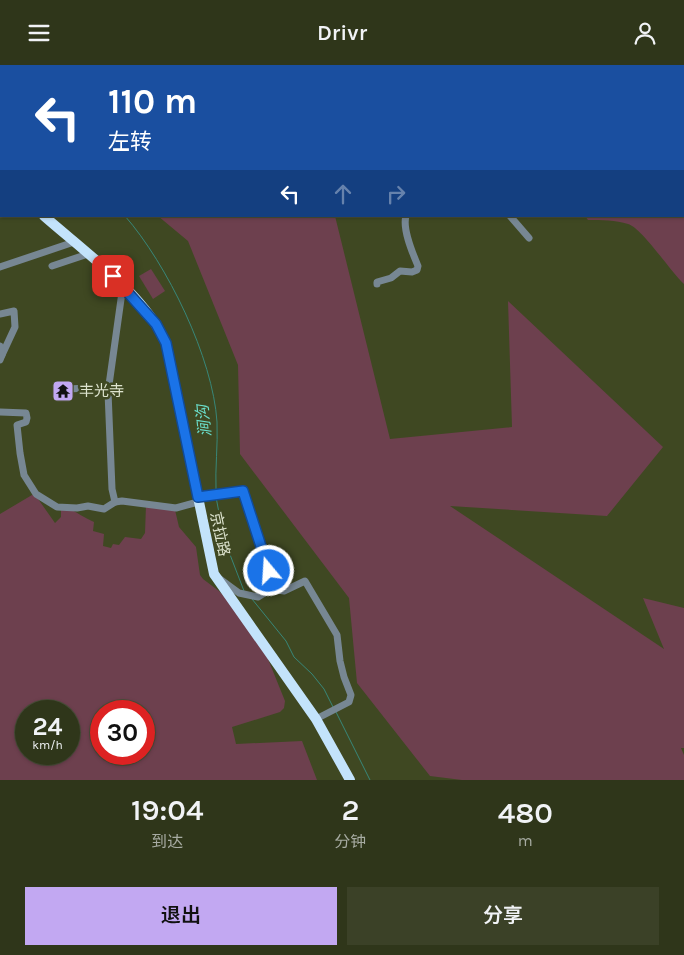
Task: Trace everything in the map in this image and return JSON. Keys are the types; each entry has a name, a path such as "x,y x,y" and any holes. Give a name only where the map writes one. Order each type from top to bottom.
{"highway":[{"name":"京拉路","path":"45,217 123,285 156,324 166,343 201,498 214,574 316,719 350,780"}],"street":[{"path":"377,285 377,282 391,278 400,271 412,272 417,270 418,266 404,221 406,217"},
{"path":"511,217 529,238"},
{"path":"0,267 74,242"},
{"path":"52,266 88,254"},
{"path":"115,502 112,489 108,387 123,285"},
{"path":"0,314 14,311 15,327 1,358"},
{"path":"0,346 1,358"},
{"path":"68,389 108,387"},
{"path":"0,413 26,413 26,422 18,425 24,475 36,494 57,507 77,508 88,506 104,509 115,502 134,501 176,508 201,498 243,491 274,587 272,589"},
{"path":"214,574 239,593 258,597 272,589 284,591 305,581 338,635 340,661 351,695 349,702 316,719"}],"shaded area":[{"path":"159,217 335,217 390,439 512,427 508,301 663,447 607,516 450,506 664,649 643,598 684,608 684,748 681,748 684,755 684,780 462,780 430,776 357,683 349,598 240,454 238,365 188,241"},
{"path":"586,217 684,217 684,284 634,227 619,222 588,220"},
{"path":"151,269 165,291 153,299 139,276"},
{"path":"32,495 36,496 55,523 61,517 61,506 94,522 93,531 104,534 103,546 111,548 113,544 119,545 125,537 141,539 145,533 146,505 175,510 179,527 196,547 200,575 229,601 268,659 285,701 284,708 280,712 232,727 236,744 302,741 317,780 0,780 0,514"}],"waterway":[{"name":"涧沟","path":"126,217 157,259 172,285 197,341 207,370 214,397 217,422 216,491"},
{"name":"涧沟","path":"216,497 224,539 244,591"},
{"name":"涧沟","path":"252,599 286,641 294,657 312,674 324,689 333,707"},
{"name":"涧沟","path":"336,712 370,780"}],"place":[{"name":"丰光寺","path":"63,391"}],"route":[{"path":"113,276 123,285 163,335 198,497 243,491 269,571"}]}
